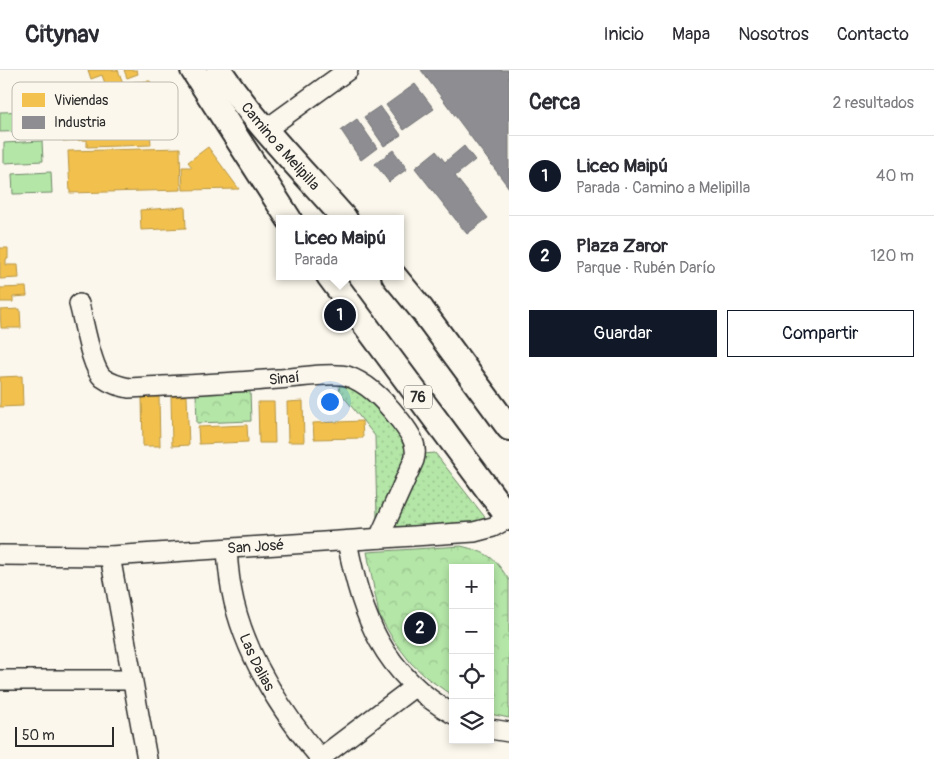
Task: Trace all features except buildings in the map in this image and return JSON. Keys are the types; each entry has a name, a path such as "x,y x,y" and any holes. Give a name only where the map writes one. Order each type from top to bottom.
{"main road":[{"name":"Camino a Melipilla","path":"192,70 286,215"},
{"name":"Camino a Melipilla","path":"220,70 247,109 341,215"},
{"name":"76","path":"332,280 509,518"},
{"path":"397,280 422,310 509,428"}],"street":[{"path":"265,130 348,70"},
{"name":"Sinaí","path":"79,304 96,368 103,378 115,385 129,388 340,375 354,379 369,388 400,420 413,438 416,449 414,460 379,538"},
{"name":"San José","path":"0,555 110,556 479,531 493,527 509,518"},
{"path":"347,540 355,580 366,616 387,654 414,688 449,712"},
{"name":"Las Dalias","path":"227,549 234,602 246,638 284,709 320,759"},
{"path":"110,556 146,759"},
{"path":"0,680 132,680"},
{"path":"320,759 414,688"},
{"path":"494,729 509,732"}],"green space":[{"path":"0,112 12,112 12,132 0,132"},
{"path":"42,141 43,161 4,163 4,143"},
{"path":"51,172 52,193 13,194 12,174"},
{"path":"339,386 356,386 385,414 403,440 406,453 384,516 377,517 375,436 340,392"},
{"path":"250,390 251,421 197,423 196,392"},
{"path":"435,453 491,525 394,530 424,454"},
{"path":"461,546 485,554 495,561 509,580 509,718 494,715 494,564 449,564 449,693 427,678 411,663 394,641 379,615 367,552"}],"place":[{"name":"Liceo Maipú","path":"340,315"},
{"name":"Plaza Zaror","path":"420,628"}]}
